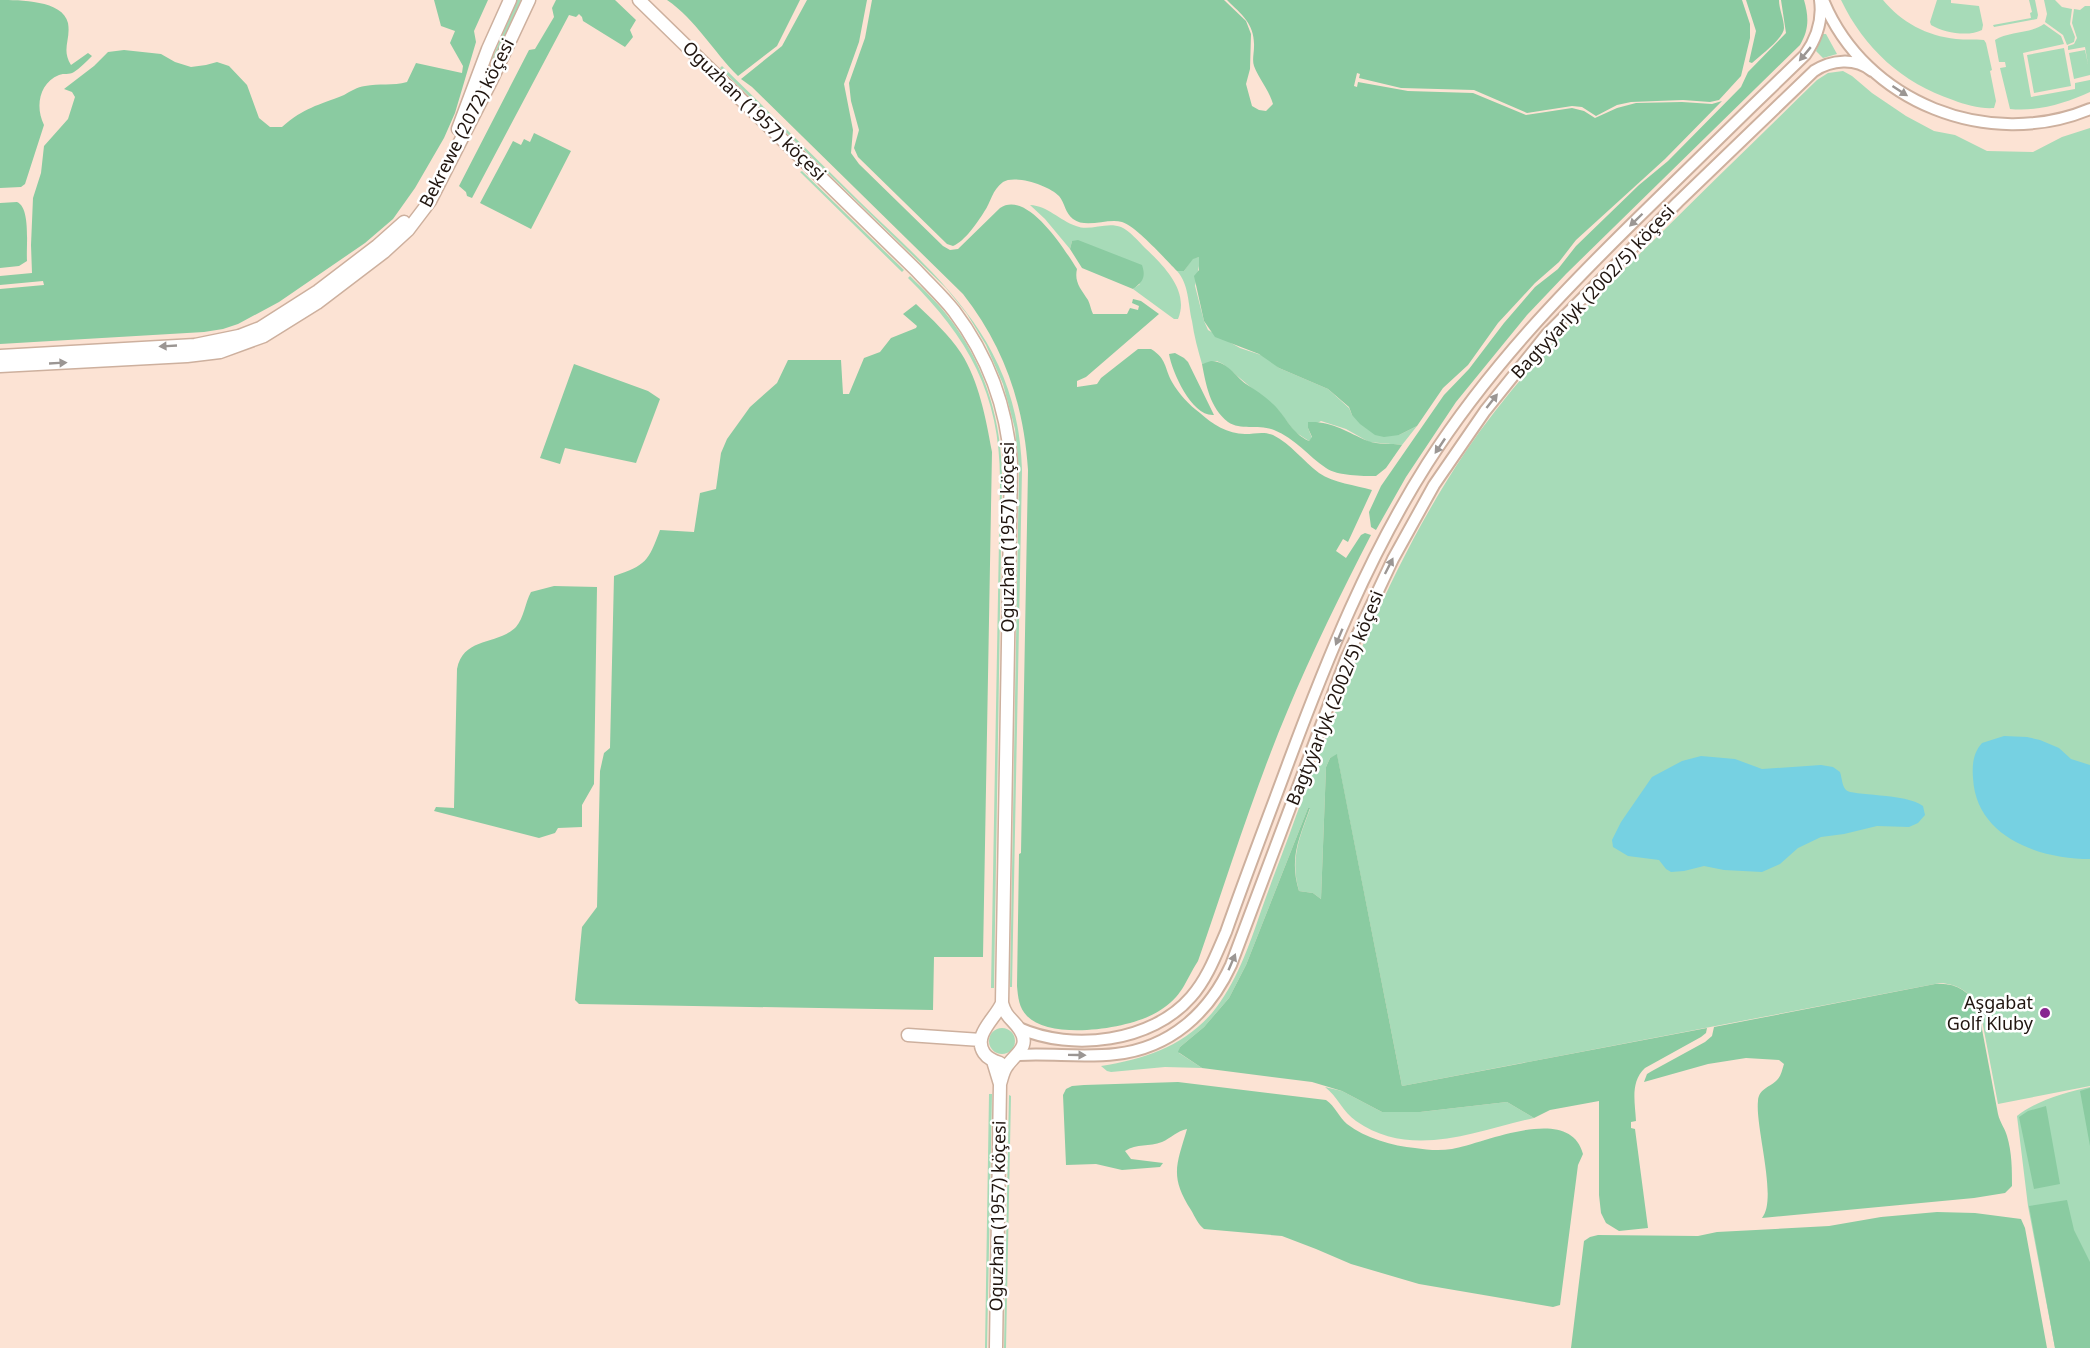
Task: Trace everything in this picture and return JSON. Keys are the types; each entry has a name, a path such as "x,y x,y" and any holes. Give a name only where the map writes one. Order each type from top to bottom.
{"main road":[{"name":"Bekrewe (2072) köçesi","path":"0,356 216,342 260,328 318,291 401,225 423,196 462,120 488,49 510,0"},
{"name":"Bekrewe (2072) köçesi","path":"0,366 187,356 220,352 264,336 317,303 384,252 408,230 430,201 529,0"},
{"name":"Oguzhan (1957) köçesi","path":"639,0 916,270 952,309 976,342 997,390 1008,430 1011,474 1002,1003 1006,1015 1015,1025 1024,1042 1015,1058 1005,1069 1000,1084"},
{"path":"908,1035 981,1040 1002,1003"},
{"path":"989,1024 998,1020 1015,1025"},
{"name":"Oguzhan (1957) köçesi","path":"981,1040 983,1050 993,1060 1000,1084 996,1348"},
{"path":"993,1060 1002,1063 1015,1058"}],"street":[{"name":"Bagtyýarlyk (2002/5) köçesi","path":"1821,0 1846,41 1872,71"},
{"name":"Bagtyýarlyk (2002/5) köçesi","path":"1015,1025 1038,1035 1060,1039 1113,1038 1150,1028 1174,1014 1192,996 1210,967 1226,932 1320,680 1344,624 1383,543 1427,465 1464,411 1531,327 1588,267 1805,55 1818,31 1821,0"},
{"name":"Bagtyýarlyk (2002/5) köçesi","path":"1015,1058 1043,1053 1094,1055 1131,1052 1163,1041 1192,1021 1203,1010 1231,965 1337,681 1371,604 1422,506 1475,425 1547,334 1809,75 1822,66 1834,62 1849,62 1868,67 1894,88 1918,103 1971,121 2008,125 2027,124 2063,118 2090,109"}],"green space":[{"path":"0,0 39,3 58,10 68,23 66,49 71,65 88,53 92,56 74,72 61,74 52,79 43,90 40,111 44,125 25,184 21,187 0,188"},
{"path":"434,0 488,0 474,31 476,42 455,113 444,138 415,188 393,219 365,243 279,302 238,324 223,329 0,344 0,289 44,285 43,281 0,285 0,276 32,273 33,198 41,173 44,146 68,119 75,97 72,92 64,89 108,52 124,50 161,54 191,67 217,62 229,66 247,85 259,118 270,127 282,127 305,111 359,87 407,82 416,63 462,73 463,66 450,43 455,31 441,26"},
{"path":"517,0 521,0 496,61 492,59"},
{"path":"556,0 615,0 636,20 630,30 633,37 625,47 583,21 579,14 576,17 569,15 472,198 467,196 459,186 529,50 535,49 554,17 552,8"},
{"path":"667,0 800,0 777,46 738,76 696,26"},
{"path":"807,0 867,0 859,42 844,84 853,130 851,153 859,164 943,246 950,250 958,249 1000,208 1011,204 1022,207 1044,224 1077,269 1076,278 1093,314 1127,314 1130,308 1138,310 1139,306 1132,303 1133,299 1141,301 1159,314 1086,377 1077,381 1077,387 1097,384 1101,378 1138,349 1151,349 1163,360 1172,382 1181,395 1215,424 1239,434 1273,435 1286,443 1319,473 1338,481 1372,490 1348,542 1343,539 1336,551 1346,558 1361,535 1365,533 1371,535 1306,667 1287,712 1252,804 1198,961 1173,1000 1159,1011 1130,1023 1092,1030 1054,1028 1038,1024 1027,1016 1019,1002 1017,986 1019,854 1021,853 1028,470 1022,422 1001,355 963,294 752,87 741,79 782,46"},
{"path":"872,0 1224,0 1246,21 1251,34 1250,69 1246,84 1252,106 1266,111 1273,104 1254,66 1254,39 1250,26 1238,10 1227,0 1742,0 1750,24 1750,38 1741,76 1719,100 1631,102 1617,105 1596,116 1582,107 1572,106 1527,113 1474,90 1401,88 1359,78 1360,74 1357,73 1354,86 1357,87 1358,82 1408,91 1473,93 1526,115 1572,108 1584,111 1595,118 1617,108 1636,103 1712,104 1722,101 1665,159 1576,240 1559,262 1535,283 1498,323 1468,365 1443,388 1417,426 1399,435 1384,437 1375,435 1360,424 1352,415 1349,407 1328,389 1279,368 1259,354 1215,337 1204,321 1194,276 1199,270 1199,257 1193,259 1184,271 1177,271 1128,225 1116,221 1078,222 1068,214 1063,202 1055,192 1040,185 1016,179 1003,182 996,189 984,212 966,236 953,246 947,244 858,157 854,148 859,130 849,83 865,38"},
{"path":"1746,0 1779,0 1784,25 1780,37 1752,63 1749,62 1756,31"},
{"path":"1781,0 1804,0 1807,23 1800,45 1527,315 1456,402 1406,477 1376,530 1371,527 1369,512 1381,486 1444,395 1469,369 1504,323 1535,287 1558,269 1576,246 1639,185 1668,161 1741,87 1748,72 1786,33"},
{"path":"1841,0 1883,0 1906,21 1935,35 1956,39 1984,40 1992,70 1990,71 1996,101 1994,108 1973,106 1953,100 1934,93 1901,74 1873,48 1850,17"},
{"path":"1937,0 1951,0 1951,3 1979,6 1982,30 1956,33 1931,25"},
{"path":"2029,0 2035,0 2037,19 1994,27 1993,25 2031,18"},
{"path":"2044,0 2055,0 2062,7 2072,9 2070,24 2075,37 2074,42 2067,45 2063,35 2045,22 2047,14"},
{"path":"2085,6 2090,6 2090,75 2074,79 2069,53 2085,50 2088,64 2085,47 2068,50 2068,46 2074,44 2077,38 2072,23 2074,9 2080,10"},
{"path":"2044,24 2061,36 2064,44 2023,53 2031,97 2075,89 2075,83 2090,80 2090,92 2051,106 2010,109 2000,68 2006,67 2005,62 1999,62 1995,40"},
{"path":"1823,34 1826,34 1837,54 1823,58 1816,51"},
{"path":"2064,48 2071,86 2034,93 2027,55"},
{"path":"722,66 946,288 720,68"},
{"path":"1843,71 1906,116 1934,131 1955,135 1987,151 2033,152 2062,137 2090,128 2090,1086 1998,1104 1978,1008 1966,992 1940,983 1402,1086 1337,755 1330,758 1326,767 1321,899 1313,893 1299,891 1296,880 1297,849 1310,809 1308,808 1246,965 1229,998 1204,1027 1180,1047 1179,1053 1202,1068 1165,1067 1107,1071 1101,1066 1133,1060 1175,1043 1200,1025 1221,1002 1247,951 1350,675 1391,583 1439,494 1487,421 1557,338 1698,196 1817,80 1828,73"},
{"path":"534,133 571,151 531,229 480,203 513,141 521,145 524,139 530,142"},
{"path":"802,171 904,270 902,272 800,172"},
{"path":"17,202 26,219 27,261 19,266 0,268 0,203"},
{"path":"1030,205 1042,208 1081,228 1115,225 1128,231 1173,279 1180,298 1181,309 1178,319 1174,319 1133,289 1140,284 1072,241 1070,249"},
{"path":"1078,240 1142,265 1144,276 1133,289 1082,268 1070,249 1072,241"},
{"path":"1199,257 1195,286 1208,330 1240,348 1267,357 1279,368 1328,389 1349,408 1352,415 1399,435 1417,426 1402,445 1369,442 1346,429 1321,421 1308,428 1312,438 1309,441 1295,432 1278,410 1223,364 1217,361 1202,364 1186,288 1177,271 1184,271 1193,258"},
{"path":"910,276 933,299 965,341 991,400 1000,441 1002,484 994,988 991,988 999,452 995,423 977,370 948,323 930,300 908,278"},
{"path":"916,304 951,340 967,364 981,401 992,452 983,957 934,957 933,1010 579,1004 575,1000 582,927 597,907 600,771 604,753 610,748 614,576 633,569 649,556 660,530 694,532 700,493 716,489 721,453 727,439 750,407 777,383 788,360 841,360 843,394 849,394 864,358 880,352 891,338 916,328 917,326 903,314"},
{"path":"968,315 991,350 1007,385 1017,425 1022,470 1012,987 1010,987 1019,470 1015,429 1003,384 986,345"},
{"path":"1175,353 1188,362 1214,415 1206,414 1198,409 1184,392 1169,354"},
{"path":"1211,361 1222,363 1246,384 1267,398 1298,434 1309,441 1312,437 1308,422 1317,422 1332,425 1372,442 1402,445 1386,468 1376,476 1350,475 1331,471 1282,433 1268,428 1239,426 1228,422 1217,410 1207,388 1202,364"},
{"path":"574,364 648,391 660,399 636,463 565,448 560,464 540,458"},
{"path":"554,586 597,587 594,784 582,805 582,827 558,828 555,833 539,838 434,811 436,807 454,808 457,669 461,658 474,646 500,637 516,627 531,592"},
{"path":"1337,754 1402,1086 1707,1028 1706,1033 1701,1037 1645,1068 1635,1086 1636,1121 1631,1122 1631,1128 1635,1129 1648,1228 1619,1231 1606,1223 1601,1213 1599,1101 1550,1110 1534,1118 1507,1102 1420,1112 1382,1112 1342,1091 1312,1082 1202,1068 1178,1052 1180,1047 1204,1027 1229,998 1246,965 1308,808 1310,808 1295,858 1296,879 1299,891 1313,893 1321,899 1326,767 1330,758"},
{"path":"1935,984 1955,986 1961,989 1971,997 1978,1008 1998,1114 2010,1149 2012,1186 2005,1193 1974,1198 1762,1218 1768,1195 1758,1101 1762,1091 1779,1078 1784,1064 1779,1060 1746,1058 1708,1064 1644,1082 1647,1074 1705,1042 1712,1036 1714,1027"},
{"path":"1002,1028 1012,1031 1015,1041 1012,1051 1002,1054 992,1051 989,1041 992,1031"},
{"path":"1178,1082 1326,1100 1347,1124 1362,1133 1389,1143 1420,1149 1452,1149 1525,1130 1545,1128 1562,1131 1575,1139 1583,1154 1578,1165 1560,1305 1553,1307 1419,1284 1351,1264 1282,1236 1204,1229 1184,1198 1177,1179 1178,1161 1187,1129 1162,1142 1125,1151 1131,1159 1163,1163 1160,1167 1122,1170 1096,1164 1066,1165 1063,1095 1066,1089 1084,1085"},
{"path":"1325,1087 1342,1091 1382,1112 1420,1112 1507,1102 1534,1118 1444,1139 1421,1141 1399,1139 1377,1133 1356,1121"},
{"path":"2090,1087 2090,1348 2055,1348 2028,1206 2017,1116 2062,1094"},
{"path":"2090,1088 2090,1146 2080,1091"},
{"path":"989,1094 992,1094 987,1348 985,1348"},
{"path":"1009,1095 1011,1096 1006,1348 1004,1348"},
{"path":"2046,1106 2060,1184 2034,1189 2019,1117 2028,1111"},
{"path":"2067,1200 2074,1230 2090,1262 2090,1348 2055,1348 2029,1206"},
{"path":"1937,1212 1975,1213 2021,1219 2025,1228 2047,1348 1571,1348 1584,1241 1590,1237 1598,1235 1698,1236 1717,1232 1829,1226 1881,1217"}],"water":[{"path":"2004,736 2040,740 2059,748 2071,759 2090,765 2090,859 2051,855 2031,849 1998,830 1985,816 1977,798 1973,778 1974,759 1982,743"},
{"path":"1701,756 1735,759 1762,769 1821,765 1833,767 1840,772 1846,790 1915,802 1923,806 1925,815 1918,823 1909,827 1877,826 1821,837 1798,848 1780,864 1762,872 1724,870 1704,866 1671,872 1659,860 1628,856 1613,847 1612,840 1621,822 1652,777 1682,761"}],"place":[{"name":"Aşgabat Golf Kluby","path":"2045,1013"}]}
